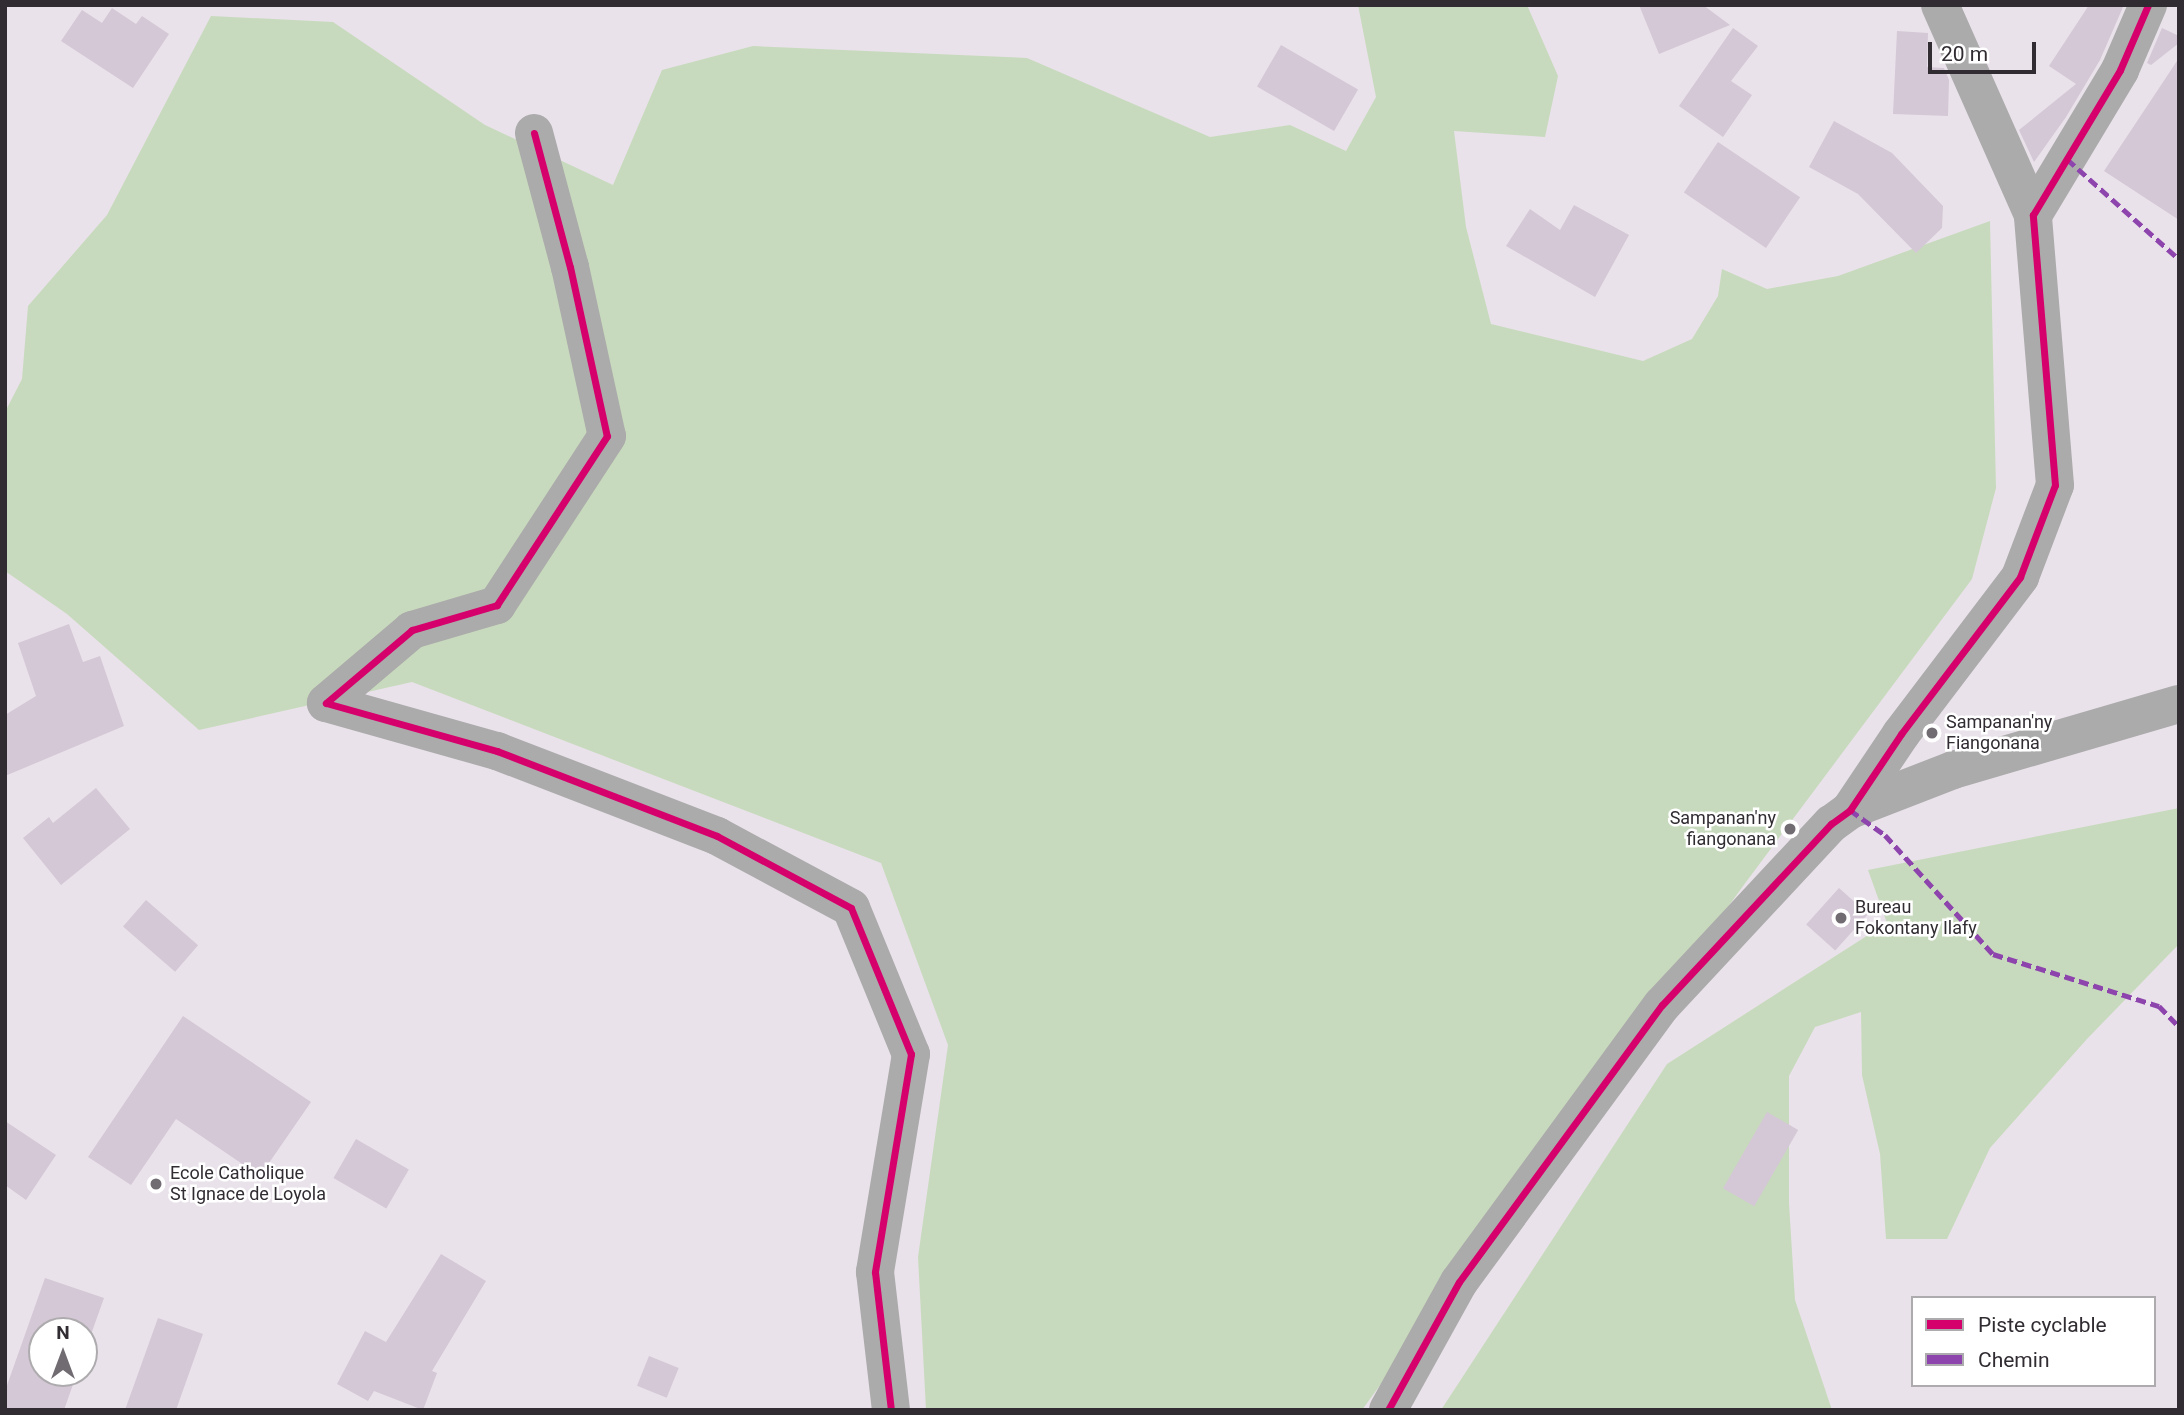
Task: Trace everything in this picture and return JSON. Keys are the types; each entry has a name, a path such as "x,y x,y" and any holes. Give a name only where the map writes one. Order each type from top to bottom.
{"street":[{"path":"1850,810 1901,734 2020,578 2055,485 2034,215 1940,5"},
{"path":"2034,215 2120,71 2148,5"},
{"path":"534,133 570,267 607,436 497,606 412,630 326,703 497,751 717,836 851,908 911,1054 875,1272 891,1410"},
{"path":"1388,1410 1459,1282 1662,1005 1831,824 1850,810 1953,770 2179,704"}],"green space":[{"path":"1358,5 1527,5 1558,76 1545,137 1454,131 1466,227 1491,324 1643,361 1692,339 1718,296 1722,269 1767,289 1838,276 1990,221 1996,488 1972,579 1746,882 1362,1410 926,1410 918,1257 948,1045 881,863 412,682 199,730 67,614 5,571 5,412 22,379 28,306 107,215 211,16 333,22 485,125 613,185 662,70 753,46 1027,58 1210,137 1290,125 1346,151 1376,97"},
{"path":"2179,808 2179,944 2087,1039 1990,1148 1947,1239 1886,1239 1880,1154 1862,1075 1861,1012 1815,1027 1789,1076 1789,1203 1795,1300 1832,1410 1441,1410 1667,1064 1887,923 1868,870"}],"building":[{"path":"1639,5 1703,5 1730,25 1659,54"},
{"path":"2089,5 2123,7 2100,60 2066,117 2034,162 2019,130 2076,84 2049,66"},
{"path":"112,8 136,24 142,16 169,34 133,88 61,41 82,10 102,23"},
{"path":"1733,28 1758,46 1731,81 1752,95 1723,137 1679,106"},
{"path":"2162,28 2179,36 2179,43 2151,65 2147,63"},
{"path":"1897,31 1928,33 1927,67 1944,68 1949,80 1948,116 1893,114"},
{"path":"1281,45 1358,90 1334,131 1257,87"},
{"path":"2179,58 2179,220 2104,171"},
{"path":"1834,121 1892,153 1943,206 1942,228 1916,253 1858,194 1809,167"},
{"path":"1718,142 1800,197 1766,248 1684,193"},
{"path":"1574,205 1629,235 1595,297 1506,246 1530,209 1560,230"},
{"path":"69,624 83,662 100,656 124,726 5,776 5,715 36,696 18,643"},
{"path":"96,788 130,829 61,885 23,838 49,817 53,823"},
{"path":"1839,888 1868,914 1835,951 1806,924"},
{"path":"146,900 198,945 175,972 123,926"},
{"path":"183,1016 311,1102 260,1176 176,1119 131,1185 88,1157"},
{"path":"1767,1112 1798,1130 1754,1206 1723,1188"},
{"path":"5,1121 56,1155 26,1200 5,1185"},
{"path":"356,1139 409,1170 386,1208 334,1178"},
{"path":"441,1254 486,1281 432,1371 437,1373 423,1410 374,1391 368,1401 337,1384 365,1331 386,1342"},
{"path":"45,1278 104,1298 97,1317 31,1317"},
{"path":"158,1318 203,1334 176,1410 125,1410"},
{"path":"28,1326 28,1387 72,1387 64,1410 5,1410 5,1391"},
{"path":"649,1356 679,1368 667,1398 637,1386"}],"marked path":[{"path":"2067,159 2179,259"},
{"path":"1850,810 1885,835 1993,954 2159,1006 2179,1027"}],"cycle path":[{"path":"1388,1410 1459,1282 1662,1005 1831,824 1850,810 1901,734 2020,577 2055,485 2033,215 2120,70 2148,5"},
{"path":"534,133 570,267 607,436 497,605 412,630 326,703 497,751 717,836 851,908 911,1054 875,1272 891,1410"}],"place":[{"name":"Sampanan'ny Fiangonana","path":"1932,733"},
{"name":"Sampanan'ny fiangonana","path":"1790,829"},
{"name":"Bureau Fokontany Ilafy","path":"1841,918"},
{"name":"Ecole Catholique St Ignace de Loyola","path":"156,1184"}]}
